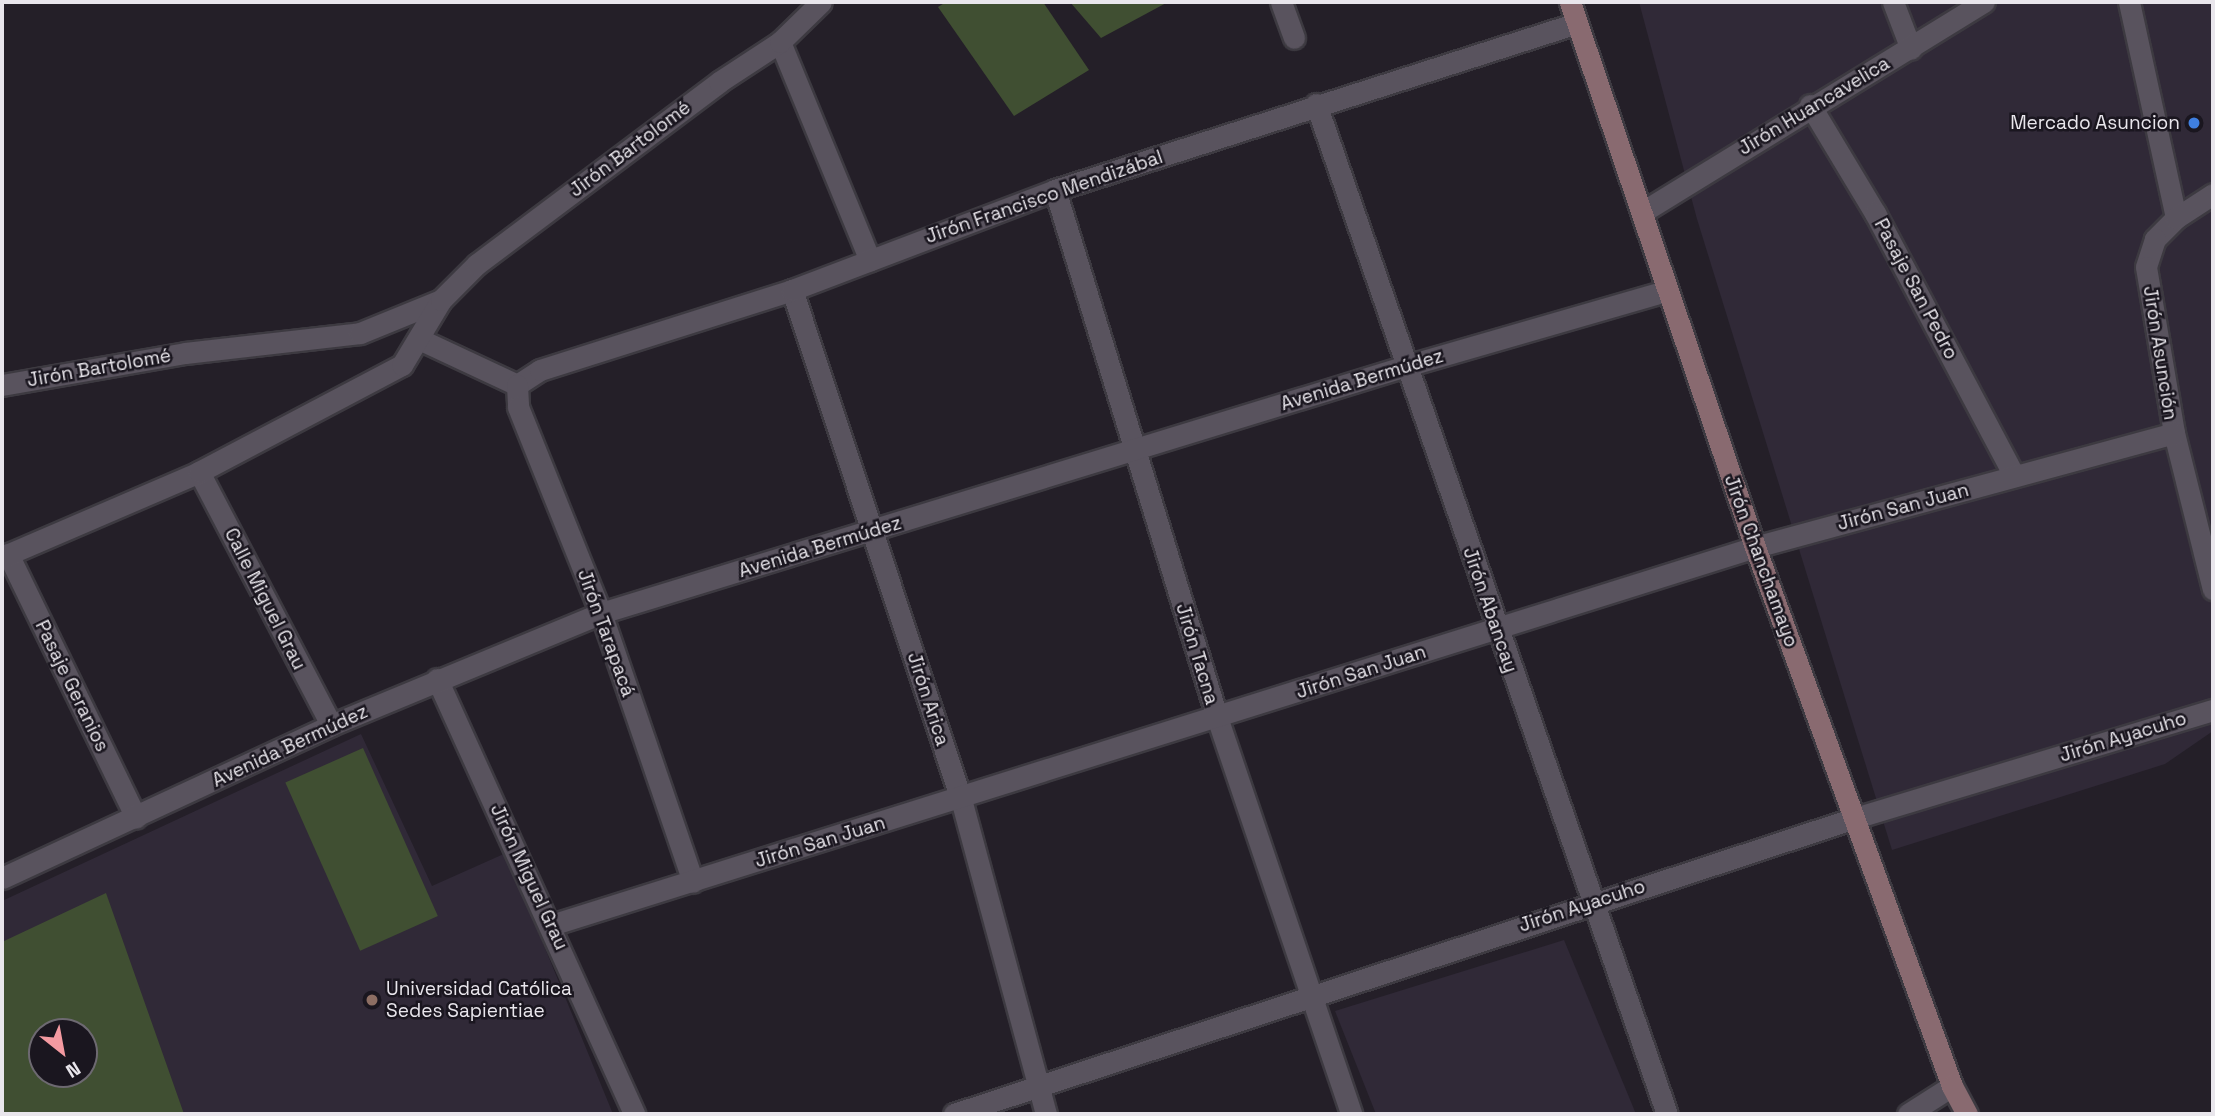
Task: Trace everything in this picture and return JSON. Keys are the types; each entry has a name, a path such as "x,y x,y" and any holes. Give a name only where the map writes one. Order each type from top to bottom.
{"main road":[{"name":"Jirón Chanchamayo","path":"1570,2 1644,211 1666,291 1755,547 1952,1086 1967,1114"}],"street":[{"name":"Jirón Bartolomé","path":"5,556 200,472 402,365 441,300 477,264 719,82 780,42 821,2"},
{"path":"1281,2 1294,38"},
{"path":"1893,2 1910,49"},
{"name":"Jirón Huancavelica","path":"1644,211 1810,106 1910,49 1984,2"},
{"path":"2129,2 2176,218"},
{"name":"Jirón Francisco Mendizábal","path":"517,385 540,370 792,290 1055,190 1316,104 1577,23"},
{"path":"780,42 870,260"},
{"name":"Jirón Abancay","path":"1316,104 1667,1114"},
{"name":"Pasaje San Pedro","path":"1810,106 1875,212 2014,476"},
{"name":"Jirón Tacna","path":"1055,190 1218,720 1351,1114"},
{"name":"Jirón Asunción","path":"2213,194 2176,218 2155,239 2146,267 2174,433 2213,589"},
{"name":"Jirón Arica","path":"792,290 961,799 1041,1084 1046,1114"},
{"name":"Avenida Bermúdez","path":"2,878 136,818 331,725 601,613 1134,452 1406,366 1666,291"},
{"name":"Jirón Bartolomé","path":"2,385 185,353 360,333 441,300"},
{"path":"419,339 517,385"},
{"name":"Jirón Tarapacá","path":"517,385 518,407 601,613 693,882"},
{"name":"Jirón San Juan","path":"551,925 1218,720 1496,627 1755,547 2174,433"},
{"name":"Calle Miguel Grau","path":"200,472 331,725"},
{"name":"Pasaje Geranios","path":"5,556 136,818"},
{"name":"Jirón Miguel Grau","path":"437,679 551,925 634,1114"},
{"name":"Jirón Ayacuho","path":"954,1114 1310,994 1855,818 2213,710"},
{"path":"1908,1114 1952,1086"}],"shaded area":[{"path":"1639,2 2213,2 2213,731 2165,764 1892,850 1697,219"},
{"name":"Universidad Católica Sedes Sapientiae","path":"361,734 432,886 506,853 613,1114 2,1114 2,901"},
{"path":"1564,940 1636,1114 1376,1114 1335,1011"}],"green space":[{"path":"946,2 1043,2 1089,70 1014,116 938,7"},
{"path":"1070,2 1168,2 1101,38"},
{"path":"363,748 438,916 360,951 285,783"},
{"path":"106,893 184,1114 2,1114 2,942"}],"place":[{"name":"Mercado Asuncion","path":"2194,123"},
{"name":"Universidad Católica Sedes Sapientiae","path":"372,1000"}]}
